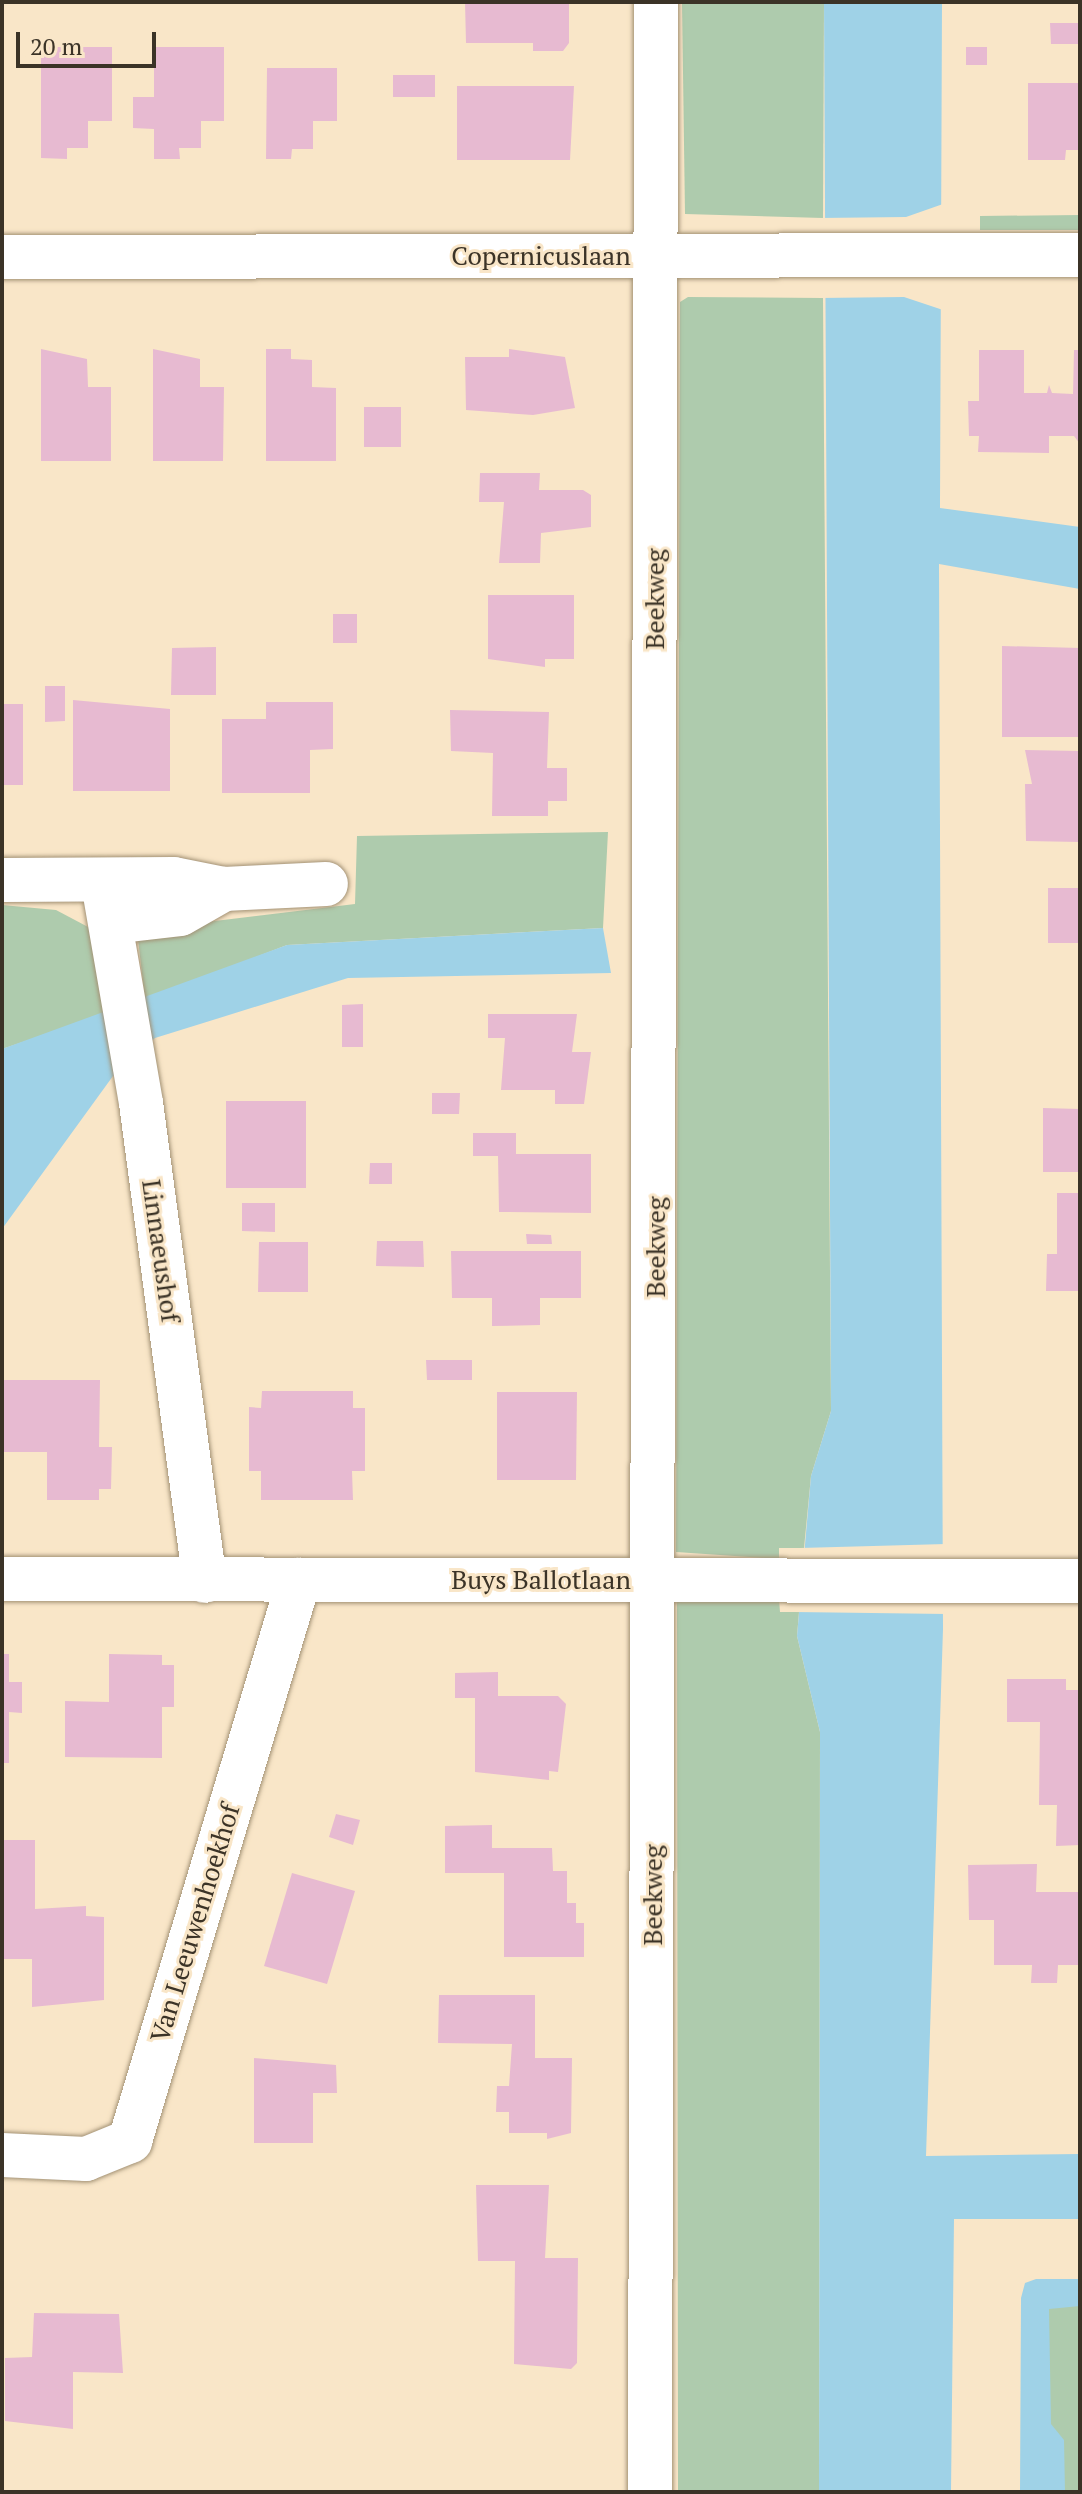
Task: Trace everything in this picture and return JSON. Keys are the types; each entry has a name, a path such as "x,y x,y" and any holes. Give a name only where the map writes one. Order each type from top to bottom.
{"street":[{"name":"Beekweg","path":"650,2492 655,1579 656,2"},
{"name":"Copernicuslaan","path":"2,257 1080,255"},
{"path":"2,880 107,902 174,879 224,889 326,884"},
{"name":"Linnaeushof","path":"107,902 141,1103 205,1581"},
{"name":"Buys Ballotlaan","path":"2,1579 1080,1581"},
{"name":"Van Leeuwenhoekhof","path":"2,2155 86,2159 130,2141 299,1580"}],"green space":[{"path":"682,2 824,2 823,218 685,214"},
{"path":"1080,215 1080,230 980,230 980,216"},
{"path":"688,297 823,298 831,1411 811,1476 804,1548 779,1548 779,1559 676,1552 680,302"},
{"path":"608,832 603,928 287,945 145,1000 138,939 149,929 355,904 357,836"},
{"path":"2,905 56,910 90,928 112,1012 2,1049"},
{"path":"779,1599 780,1612 799,1612 797,1636 820,1732 819,2492 678,2492 677,1602"},
{"path":"1039,2296 1080,2296 1080,2492 1038,2492"}],"water":[{"path":"824,2 942,2 940,508 1080,527 1080,589 939,564 943,1629 926,2156 1080,2154 1080,2219 954,2219 951,2492 819,2492 820,1732 797,1636 811,1476 831,1411"},
{"path":"603,928 611,973 348,978 155,1038 113,1076 2,1229 2,1049 287,945"},
{"path":"1036,2279 1080,2279 1080,2306 1049,2309 1051,2424 1064,2440 1065,2492 1020,2492 1021,2298 1025,2283"}],"pier":[{"path":"943,204 943,310 904,297 819,298 819,218 906,217"},
{"path":"946,1544 947,1614 795,1612 800,1548"}],"building":[{"path":"465,2 569,2 569,43 563,51 533,51 533,43 466,43"},
{"path":"1050,23 1079,23 1079,44 1051,44"},
{"path":"41,47 112,47 112,121 88,121 88,148 67,148 67,159 41,158"},
{"path":"154,47 224,47 224,121 201,121 201,148 179,148 180,159 154,159 154,129 133,128 133,97 154,97"},
{"path":"966,47 987,47 987,65 966,65"},
{"path":"267,68 337,68 337,121 313,121 313,149 292,149 291,159 266,159"},
{"path":"393,75 435,75 435,97 393,97"},
{"path":"1028,83 1080,83 1080,150 1066,150 1065,160 1028,160"},
{"path":"457,86 574,86 570,160 457,160"},
{"path":"41,349 87,359 88,387 111,387 111,461 41,461"},
{"path":"153,349 200,359 200,387 224,387 223,461 153,461"},
{"path":"266,349 291,349 291,359 312,360 312,387 336,388 336,461 266,461"},
{"path":"509,349 565,357 575,408 533,415 466,410 465,357 509,357"},
{"path":"979,350 1024,350 1024,393 1047,393 1049,385 1052,393 1073,394 1074,350 1080,350 1080,444 1074,436 1049,436 1049,453 978,452 979,436 969,436 968,401 979,401"},
{"path":"364,407 401,407 401,447 364,447"},
{"path":"480,473 540,473 539,490 583,490 591,495 591,527 541,533 540,563 499,563 504,502 479,502"},
{"path":"488,595 574,595 574,659 545,659 545,667 488,659"},
{"path":"333,614 357,614 357,643 333,643"},
{"path":"1002,646 1080,648 1080,737 1002,737"},
{"path":"216,647 216,695 171,695 172,648"},
{"path":"45,686 65,686 65,721 45,722"},
{"path":"73,700 170,709 170,791 73,791"},
{"path":"266,702 333,702 333,749 310,750 310,793 222,793 222,719 266,719"},
{"path":"2,704 23,704 23,785 2,785"},
{"path":"450,710 549,712 547,768 567,768 567,801 548,801 548,816 492,816 493,753 451,751"},
{"path":"1025,750 1080,751 1080,842 1026,841 1025,784 1032,784"},
{"path":"1048,888 1080,888 1080,943 1048,943"},
{"path":"363,1004 363,1047 342,1047 342,1005"},
{"path":"488,1014 577,1014 572,1052 591,1052 584,1104 555,1104 555,1090 501,1090 505,1038 488,1038"},
{"path":"432,1093 460,1093 459,1114 432,1114"},
{"path":"226,1101 306,1101 306,1188 226,1188"},
{"path":"1043,1108 1080,1109 1080,1172 1043,1172"},
{"path":"473,1133 516,1133 516,1154 591,1154 591,1213 499,1212 498,1156 473,1156"},
{"path":"370,1163 392,1163 392,1184 369,1184"},
{"path":"1057,1193 1080,1193 1080,1291 1046,1291 1047,1254 1057,1254"},
{"path":"242,1203 275,1203 275,1232 242,1231"},
{"path":"526,1234 551,1235 552,1244 527,1244"},
{"path":"377,1241 423,1241 424,1267 376,1266"},
{"path":"259,1242 308,1242 308,1292 258,1292"},
{"path":"451,1251 581,1251 581,1298 540,1298 540,1325 492,1326 492,1298 452,1298"},
{"path":"426,1360 472,1360 472,1380 427,1380"},
{"path":"3,1380 100,1380 99,1447 112,1447 111,1489 99,1489 99,1500 47,1500 47,1452 2,1452"},
{"path":"262,1391 353,1391 353,1408 365,1408 365,1471 352,1471 353,1500 261,1500 261,1471 249,1471 249,1407 261,1408"},
{"path":"497,1392 577,1392 576,1480 497,1480"},
{"path":"2,1654 9,1654 9,1682 22,1682 22,1713 9,1712 9,1763 2,1763"},
{"path":"109,1654 162,1655 162,1665 174,1665 174,1707 162,1707 162,1758 65,1757 65,1701 109,1702"},
{"path":"498,1672 498,1696 558,1696 566,1704 558,1772 549,1771 549,1780 475,1772 475,1698 455,1698 455,1673"},
{"path":"1007,1679 1066,1679 1066,1690 1080,1690 1080,1845 1056,1846 1057,1805 1039,1805 1040,1722 1007,1722"},
{"path":"336,1814 360,1820 353,1845 329,1837"},
{"path":"492,1825 492,1848 552,1848 553,1871 567,1871 567,1903 576,1903 576,1923 584,1923 584,1957 504,1957 504,1873 445,1873 445,1826"},
{"path":"2,1840 35,1840 35,1909 86,1906 86,1916 104,1917 104,2000 32,2007 32,1959 2,1959"},
{"path":"1037,1864 1036,1892 1080,1892 1080,1965 1058,1965 1057,1983 1031,1983 1032,1965 994,1965 994,1920 969,1920 968,1865"},
{"path":"292,1873 355,1891 327,1984 264,1966"},
{"path":"439,1995 535,1995 535,2058 572,2058 571,2133 547,2139 547,2133 509,2133 509,2112 496,2112 497,2086 509,2086 512,2044 438,2043"},
{"path":"254,2058 336,2065 337,2093 313,2093 313,2143 254,2143"},
{"path":"476,2185 549,2185 545,2258 578,2258 577,2363 571,2369 514,2364 515,2261 478,2261"},
{"path":"34,2313 119,2314 123,2373 73,2372 73,2429 5,2421 5,2358 32,2357"}]}
